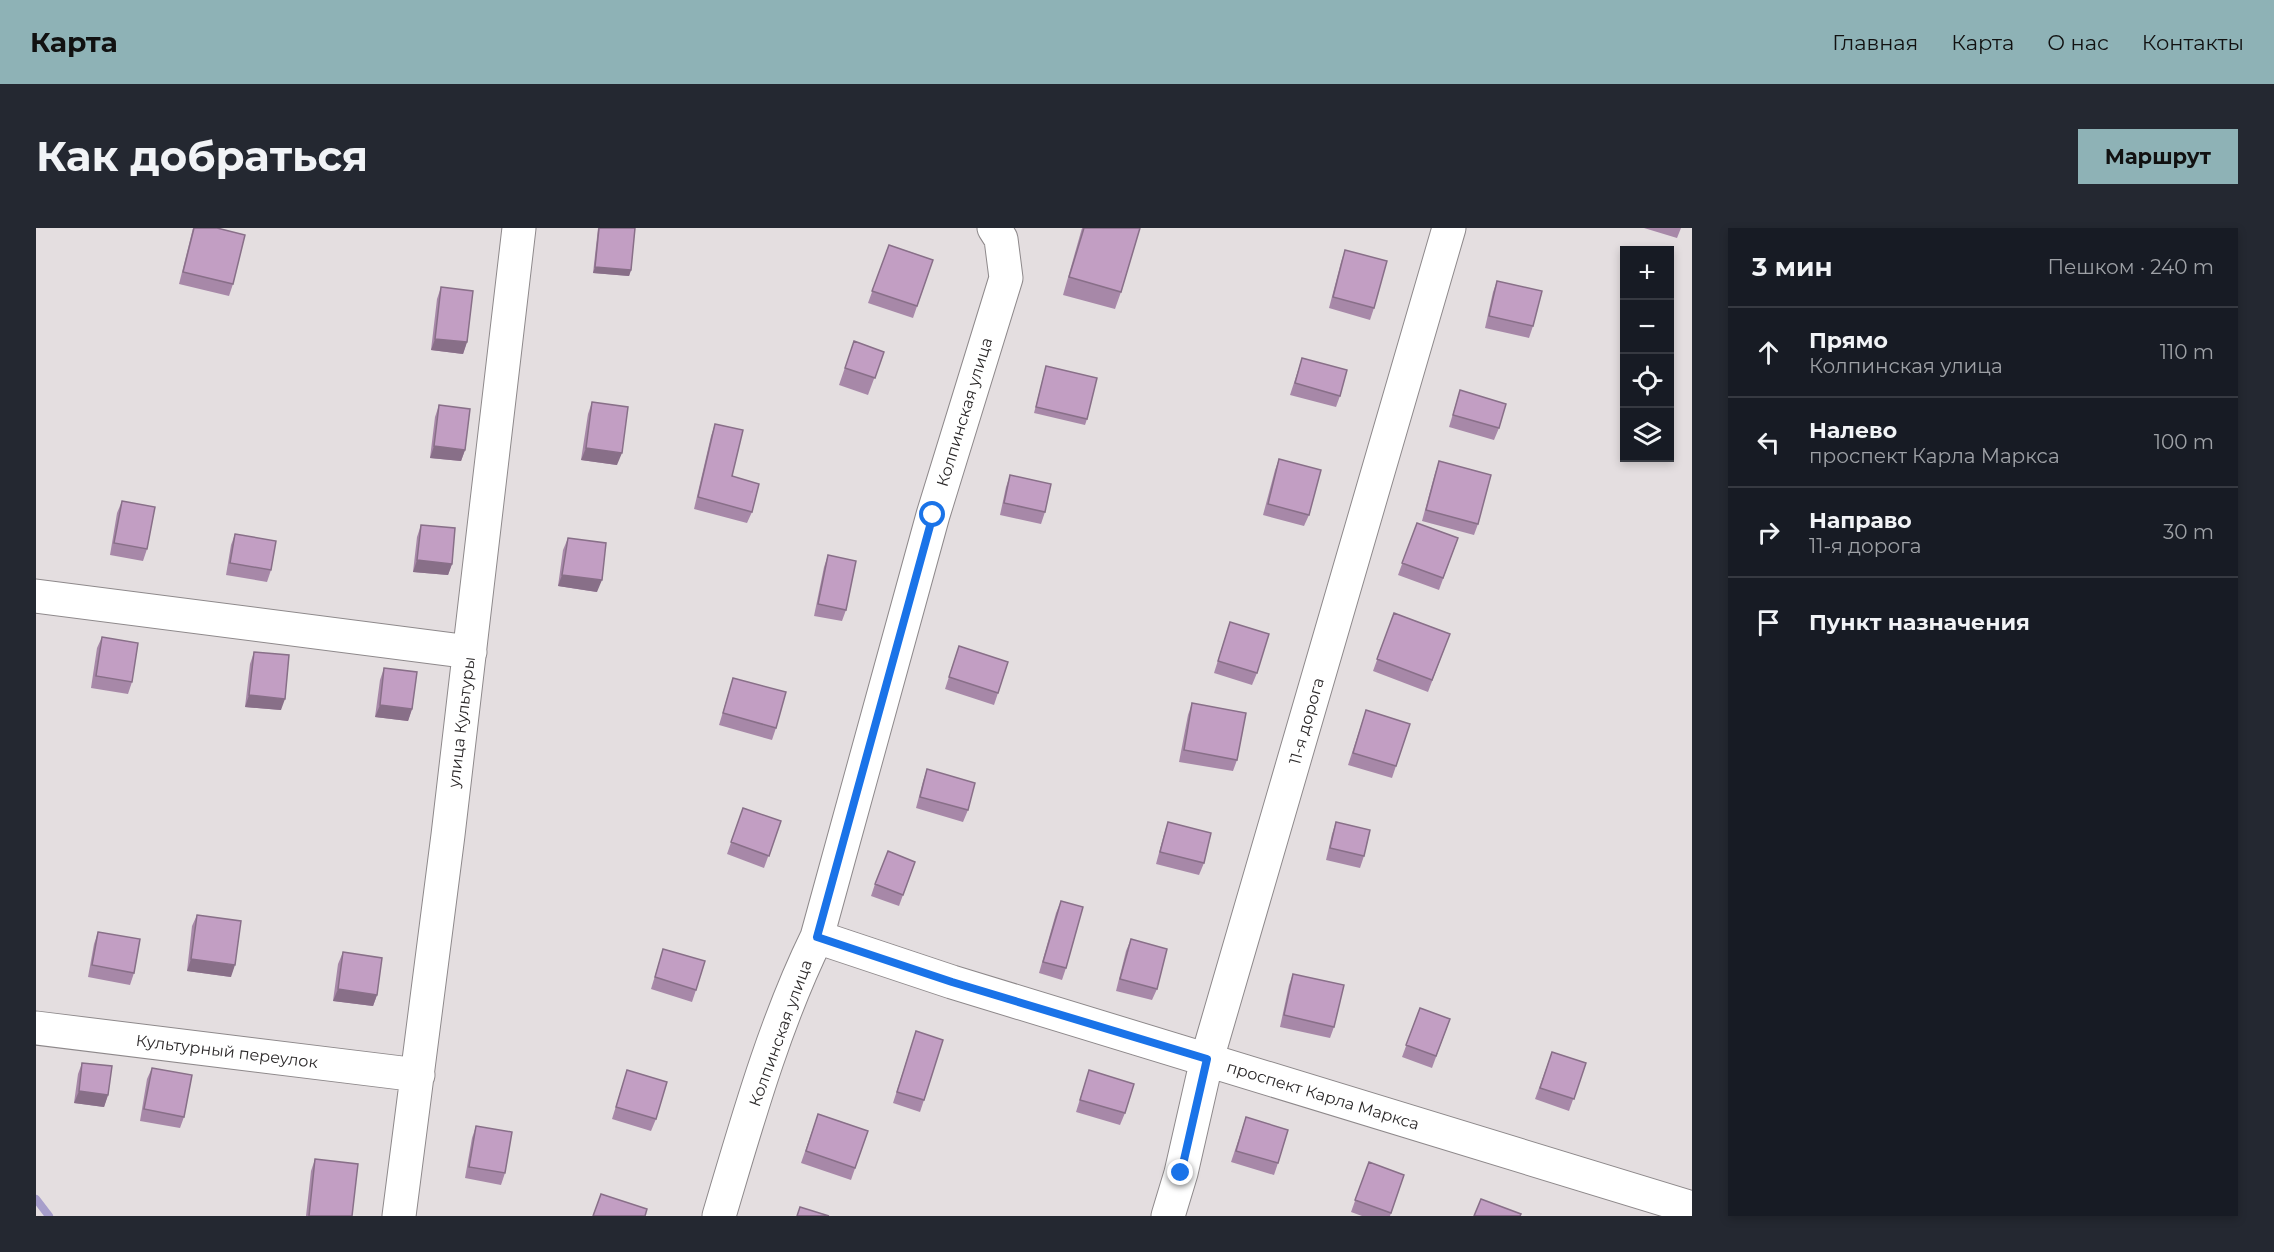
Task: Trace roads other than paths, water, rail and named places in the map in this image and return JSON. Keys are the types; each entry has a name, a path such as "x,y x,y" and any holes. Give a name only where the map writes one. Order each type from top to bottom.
{"street":[{"name":"улица Культуры","path":"399,1216 470,652 519,228"},
{"name":"Колпинская улица","path":"719,1216 747,1123 797,977 817,937 920,561 1006,278 1001,239 994,228"},
{"name":"11-я дорога","path":"1168,1216 1181,1173 1207,1059 1449,228"},
{"path":"36,596 470,652"},
{"name":"проспект Карла Маркса","path":"817,937 952,982 1692,1208"},
{"name":"Культурный переулок","path":"36,1028 418,1075"}],"waterway":[{"path":"36,1199 49,1216"}]}
